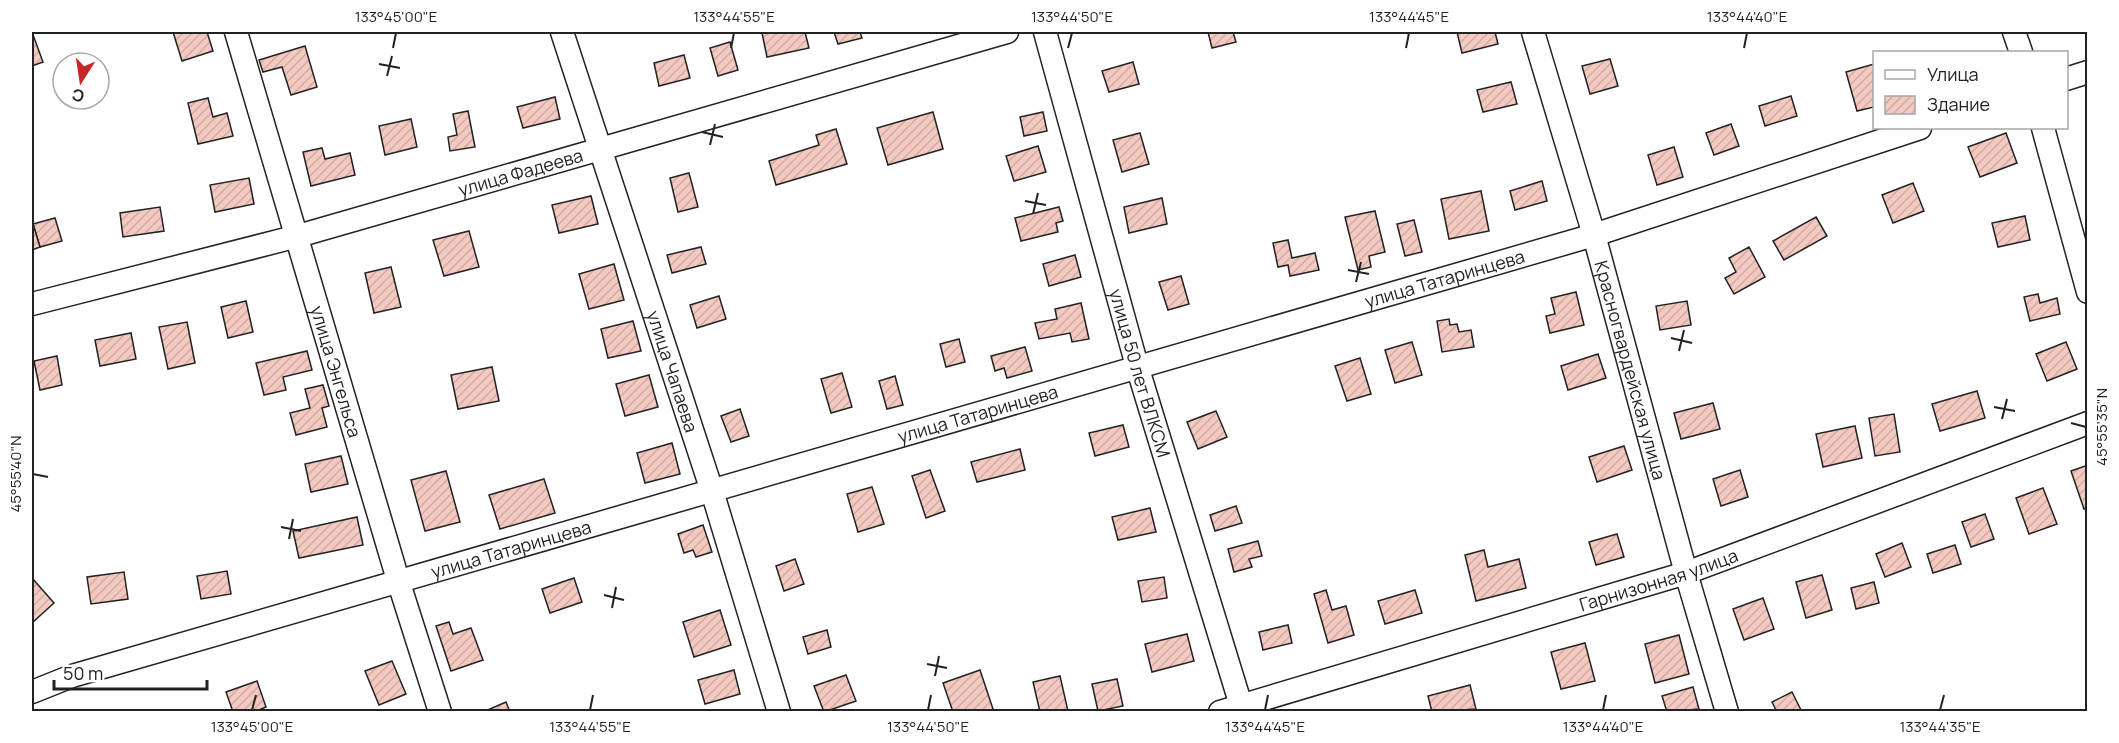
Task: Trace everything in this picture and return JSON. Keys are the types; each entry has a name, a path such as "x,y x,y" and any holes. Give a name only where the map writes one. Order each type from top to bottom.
{"street":[{"name":"улица Энгельса","path":"236,32 398,580 440,711"},
{"name":"улица Чапаева","path":"562,32 712,491 780,711"},
{"name":"улица Фадеева","path":"32,304 298,236 1007,32"},
{"name":"улица 50 лет ВЛКСМ","path":"1044,32 1234,709"},
{"name":"Красногвардейская улица","path":"1533,32 1594,235 1686,573 1727,711"},
{"path":"2014,32 2021,51"},
{"path":"2068,79 2088,72"},
{"name":"улица Татаринцева","path":"32,692 72,676 398,580 1594,235 1917,129"},
{"path":"2043,129 2088,292"},
{"name":"Гарнизонная улица","path":"1234,709 1686,573 2088,423"}],"building":[{"path":"32,32 43,62 32,66"},
{"path":"173,32 207,32 213,51 182,61"},
{"path":"805,32 809,48 767,57 762,33"},
{"path":"834,32 860,32 862,38 838,44"},
{"path":"1208,32 1233,32 1236,42 1212,48"},
{"path":"1457,32 1495,32 1498,44 1462,53"},
{"path":"730,42 738,70 718,76 710,48"},
{"path":"305,46 317,87 291,95 282,67 263,72 259,60"},
{"path":"684,55 690,78 659,86 654,63"},
{"path":"1610,59 1618,86 1590,94 1582,66"},
{"path":"1133,62 1139,84 1109,92 1102,71"},
{"path":"1873,64 1873,107 1857,111 1846,72"},
{"path":"1511,82 1517,104 1483,112 1477,90"},
{"path":"1791,96 1797,116 1765,126 1759,106"},
{"path":"555,97 560,119 523,128 517,107"},
{"path":"208,98 213,117 227,113 233,136 198,144 188,103"},
{"path":"468,111 475,147 450,151 448,137 457,135 453,114"},
{"path":"933,112 943,149 888,165 877,128"},
{"path":"1043,112 1047,131 1024,136 1020,117"},
{"path":"411,119 417,147 385,155 379,126"},
{"path":"1731,124 1739,146 1714,155 1706,133"},
{"path":"836,129 847,164 776,185 769,161 819,145 816,135"},
{"path":"1140,133 1149,164 1122,172 1113,140"},
{"path":"2006,133 2017,163 1980,177 1968,147"},
{"path":"1038,146 1046,172 1014,181 1006,156"},
{"path":"1674,147 1683,177 1657,185 1648,155"},
{"path":"322,148 325,159 350,153 355,175 311,186 303,152"},
{"path":"689,173 698,207 678,212 670,178"},
{"path":"249,178 254,204 215,212 210,185"},
{"path":"1542,181 1547,201 1515,210 1510,191"},
{"path":"1913,183 1924,211 1893,223 1882,195"},
{"path":"1481,191 1489,231 1449,239 1441,199"},
{"path":"591,196 598,224 559,233 552,205"},
{"path":"1162,198 1167,224 1129,233 1124,207"},
{"path":"160,207 164,231 123,237 120,213"},
{"path":"1059,207 1063,221 1056,223 1058,232 1021,241 1015,218"},
{"path":"1375,211 1385,252 1369,256 1371,267 1358,270 1345,217"},
{"path":"2025,216 2030,240 1998,247 1992,223"},
{"path":"1816,217 1827,236 1784,260 1773,241"},
{"path":"55,218 62,241 40,247 33,224"},
{"path":"1414,220 1422,252 1405,256 1397,224"},
{"path":"32,225 40,247 32,250"},
{"path":"469,231 479,267 444,276 433,240"},
{"path":"1288,240 1292,258 1315,253 1319,270 1290,276 1288,265 1278,267 1273,243"},
{"path":"701,247 706,264 672,273 667,255"},
{"path":"1749,247 1765,277 1734,294 1725,278 1736,272 1729,258"},
{"path":"1075,255 1081,277 1049,286 1043,264"},
{"path":"614,264 624,300 589,309 579,274"},
{"path":"391,267 401,307 374,313 365,273"},
{"path":"1181,276 1189,304 1168,310 1159,282"},
{"path":"1576,292 1584,325 1550,333 1546,316 1555,314 1551,298"},
{"path":"2038,294 2040,303 2057,298 2060,314 2030,321 2024,297"},
{"path":"719,296 726,319 697,328 690,305"},
{"path":"246,301 253,332 228,338 221,307"},
{"path":"1687,301 1691,325 1660,330 1656,306"},
{"path":"1081,303 1089,339 1072,342 1070,333 1039,339 1035,323 1057,319 1055,309"},
{"path":"1449,319 1450,325 1457,324 1459,332 1471,330 1474,347 1442,352 1437,321"},
{"path":"633,321 641,351 608,358 601,329"},
{"path":"187,322 195,363 168,369 159,327"},
{"path":"131,333 136,359 100,366 95,340"},
{"path":"959,339 965,362 946,367 940,344"},
{"path":"1412,342 1422,375 1395,383 1385,350"},
{"path":"2066,342 2077,369 2047,381 2036,354"},
{"path":"1025,347 1032,371 1007,378 1004,368 995,371 991,356"},
{"path":"307,351 312,370 283,377 286,390 264,395 256,363"},
{"path":"1598,354 1606,378 1568,390 1561,366"},
{"path":"57,356 62,385 40,390 34,361"},
{"path":"1360,358 1371,394 1347,401 1335,366"},
{"path":"492,367 499,401 458,409 451,375"},
{"path":"842,373 852,407 831,413 821,379"},
{"path":"649,375 658,407 625,416 616,384"},
{"path":"895,376 903,405 887,409 879,381"},
{"path":"323,385 329,406 322,408 327,427 296,435 290,413 310,408 305,389"},
{"path":"1977,391 1985,418 1940,431 1932,404"},
{"path":"1713,403 1720,429 1681,439 1674,413"},
{"path":"740,409 749,436 731,442 721,416"},
{"path":"1216,411 1227,437 1198,449 1187,422"},
{"path":"1894,414 1900,452 1875,456 1869,418"},
{"path":"1123,425 1129,447 1095,456 1089,433"},
{"path":"1855,426 1862,458 1823,467 1816,434"},
{"path":"672,443 680,474 645,483 637,453"},
{"path":"1624,446 1632,470 1597,482 1589,457"},
{"path":"1020,449 1025,470 977,482 971,462"},
{"path":"341,456 348,484 311,492 305,464"},
{"path":"2088,465 2088,508 2084,509 2071,471"},
{"path":"930,470 945,511 926,518 912,476"},
{"path":"1740,470 1748,497 1721,506 1713,479"},
{"path":"446,471 460,522 425,531 411,480"},
{"path":"544,479 555,513 500,529 489,495"},
{"path":"872,487 884,524 858,532 847,494"},
{"path":"2043,488 2057,524 2029,534 2016,498"},
{"path":"1236,506 1242,523 1215,531 1210,515"},
{"path":"1150,508 1156,532 1118,540 1112,517"},
{"path":"1985,514 1994,539 1971,547 1962,522"},
{"path":"357,517 363,545 299,558 293,531"},
{"path":"703,525 712,552 696,557 693,550 684,553 678,534"},
{"path":"1617,534 1624,557 1596,565 1589,542"},
{"path":"1258,541 1262,556 1249,559 1252,567 1234,572 1228,549"},
{"path":"1902,543 1911,567 1885,577 1876,554"},
{"path":"1955,545 1961,564 1933,573 1927,554"},
{"path":"1484,550 1488,567 1519,559 1526,588 1476,601 1465,555"},
{"path":"795,559 804,584 784,591 776,566"},
{"path":"227,571 231,594 201,599 197,576"},
{"path":"124,572 128,599 91,604 87,577"},
{"path":"1822,575 1832,610 1806,618 1796,582"},
{"path":"1164,577 1167,598 1142,602 1138,581"},
{"path":"32,578 54,603 33,622 32,620"},
{"path":"574,578 582,602 550,613 542,589"},
{"path":"1874,582 1879,603 1856,609 1851,588"},
{"path":"1326,590 1332,610 1346,606 1354,635 1328,643 1314,594"},
{"path":"1415,590 1422,613 1385,624 1378,601"},
{"path":"1763,598 1774,629 1744,640 1733,609"},
{"path":"720,610 731,645 694,657 683,622"},
{"path":"449,622 453,634 471,628 483,660 451,671 436,626"},
{"path":"1288,625 1292,643 1263,650 1259,632"},
{"path":"827,630 831,647 808,654 803,637"},
{"path":"1187,634 1194,661 1152,672 1145,644"},
{"path":"1679,635 1689,674 1655,683 1645,644"},
{"path":"1585,643 1595,681 1561,689 1551,652"},
{"path":"392,661 406,694 379,705 365,671"},
{"path":"734,670 740,694 705,704 698,680"},
{"path":"980,670 994,712 953,712 943,683"},
{"path":"846,675 856,701 824,712 814,686"},
{"path":"1060,676 1068,711 1040,712 1033,682"},
{"path":"1117,679 1123,706 1098,711 1092,684"},
{"path":"257,681 266,707 254,712 233,712 226,692"},
{"path":"1470,685 1476,709 1432,712 1428,696"},
{"path":"1693,687 1699,709 1667,712 1662,696"},
{"path":"1792,692 1802,712 1777,712 1772,702"},
{"path":"506,702 510,712 483,712"}]}
